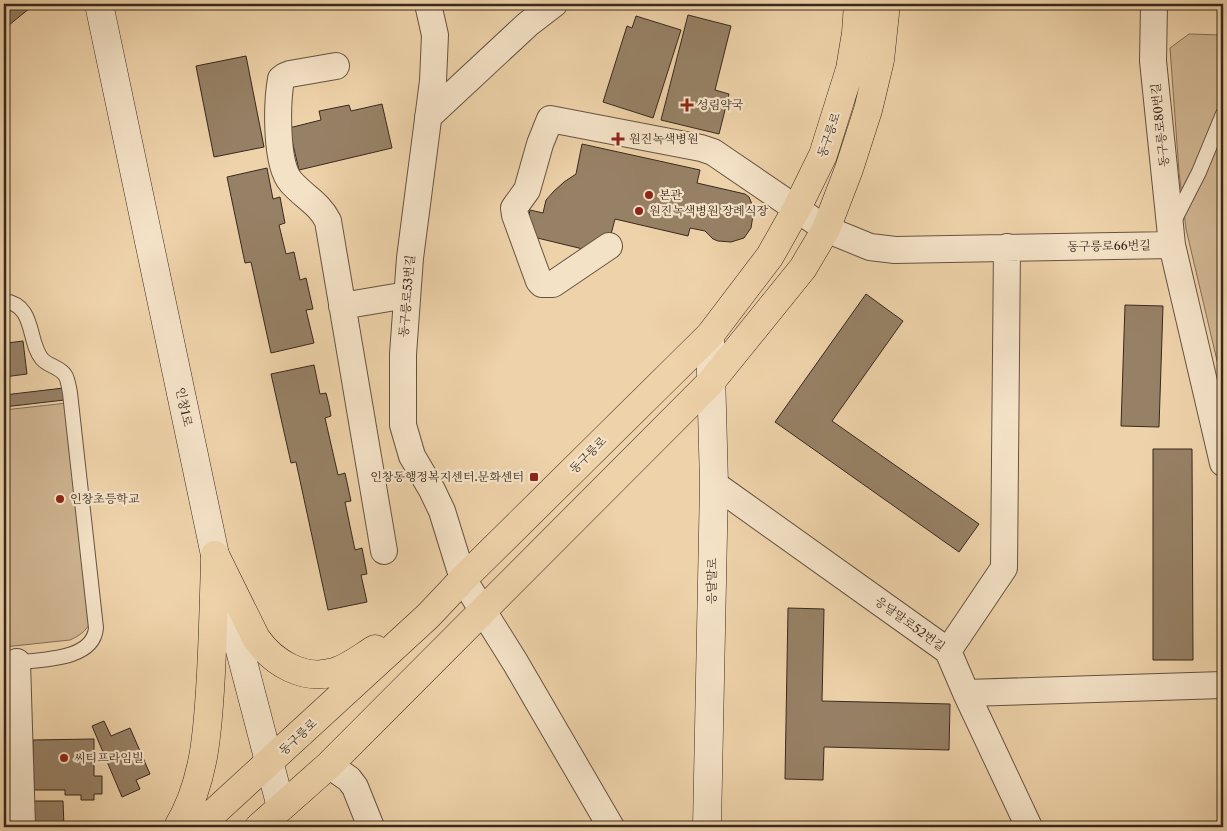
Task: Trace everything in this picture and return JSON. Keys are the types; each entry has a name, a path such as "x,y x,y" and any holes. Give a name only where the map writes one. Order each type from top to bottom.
{"main road":[{"name":"동구릉로","path":"198,827 428,616 462,579 710,335 770,256 797,208 823,155 850,69 856,33 858,4"},
{"path":"259,827 329,765 710,383 804,268 826,229 849,169 868,110 880,60 886,4"},
{"path":"215,555 262,647 277,661 303,672 323,674 342,669 428,616"},
{"path":"178,827 195,792 203,761 208,723 215,555"}],"street":[{"name":"인창1로","path":"99,4 215,555 281,807"},
{"name":"동구릉로53번길","path":"428,4 435,35 433,81 410,258 402,354 403,425 412,456 442,511 462,579 483,610 611,827"},
{"path":"428,116 528,24 554,4"},
{"name":"동구릉로80번길","path":"1154,4 1154,61 1171,237"},
{"path":"336,66 290,74 281,79 278,135 286,174 290,181 318,205 328,221 384,551"},
{"name":"동구릉로66번길","path":"609,246 553,284 542,284 539,281 514,208 527,190 540,144 550,119 701,148 713,152 826,229 870,247 895,250 1007,247 1171,237"},
{"path":"1171,237 1223,464"},
{"path":"948,651 1004,568 1007,247"},
{"path":"342,306 407,295"},
{"name":"응달말로","path":"707,827 714,484 710,335"},
{"name":"응달말로52번길","path":"714,484 948,651 1029,827"},
{"path":"10,663 22,827"},
{"path":"966,693 1223,685"},
{"path":"329,765 349,779 356,787 371,827"}],"lane":[{"path":"1171,237 1223,114"},
{"path":"4,302 12,303 23,311 43,360 65,375 68,382 72,403 96,628 93,640 86,647 68,656 10,663"}],"shaded area":[{"path":"1189,34 1223,35 1223,386 1186,229 1179,172 1170,48"},
{"path":"67,403 90,623 82,633 70,640 4,647 4,410"}],"building":[{"path":"4,4 35,4 4,29"},
{"path":"688,15 731,26 715,90 729,94 719,134 661,120"},
{"path":"636,16 681,30 653,118 603,102 627,26 632,28"},
{"path":"246,56 264,147 214,157 196,66"},
{"path":"382,104 392,148 299,170 289,128 321,120 319,111 349,105 351,111"},
{"name":"본관","path":"582,144 700,170 697,183 745,194 749,197 754,209 751,228 744,238 731,242 718,241 705,231 690,228 688,236 615,219 610,238 601,246 589,244 587,250 525,235 530,210 543,213 546,200 564,182 576,174"},
{"path":"267,168 273,199 280,197 285,223 279,225 286,254 294,252 300,280 306,278 313,309 306,310 314,343 271,353 251,262 245,263 227,177"},
{"path":"866,294 903,321 832,421 979,524 959,552 775,422"},
{"path":"1125,305 1163,306 1159,427 1121,426"},
{"path":"4,315 7,343 23,341 27,374 4,377"},
{"path":"314,365 320,394 326,393 329,405 331,416 325,418 338,475 345,473 351,501 345,502 355,550 362,548 367,574 361,575 367,602 328,610 296,462 291,463 271,374"},
{"path":"72,387 73,399 4,407 4,395"},
{"path":"1153,449 1192,449 1193,660 1153,660"},
{"path":"788,608 824,609 822,701 950,704 949,750 824,747 823,780 785,779"},
{"path":"104,721 111,736 130,728 150,774 136,780 140,789 122,797 92,726"},
{"name":"씨티프라임빌","path":"94,739 94,776 102,776 102,794 94,794 94,800 81,800 81,795 65,795 65,790 34,790 33,740"},
{"path":"4,783 13,784 11,814 4,813"},
{"path":"34,801 63,801 64,827 34,827"}],"place":[{"name":"성림약국","path":"687,105"},
{"name":"원진녹색병원","path":"618,139"},
{"name":"본관","path":"649,195"},
{"name":"원진녹색병원 장례식장","path":"639,211"},
{"name":"인창동행정복지센터.문화센터","path":"534,477"},
{"name":"인창초등학교","path":"60,499"},
{"name":"씨티프라임빌","path":"64,758"}]}
